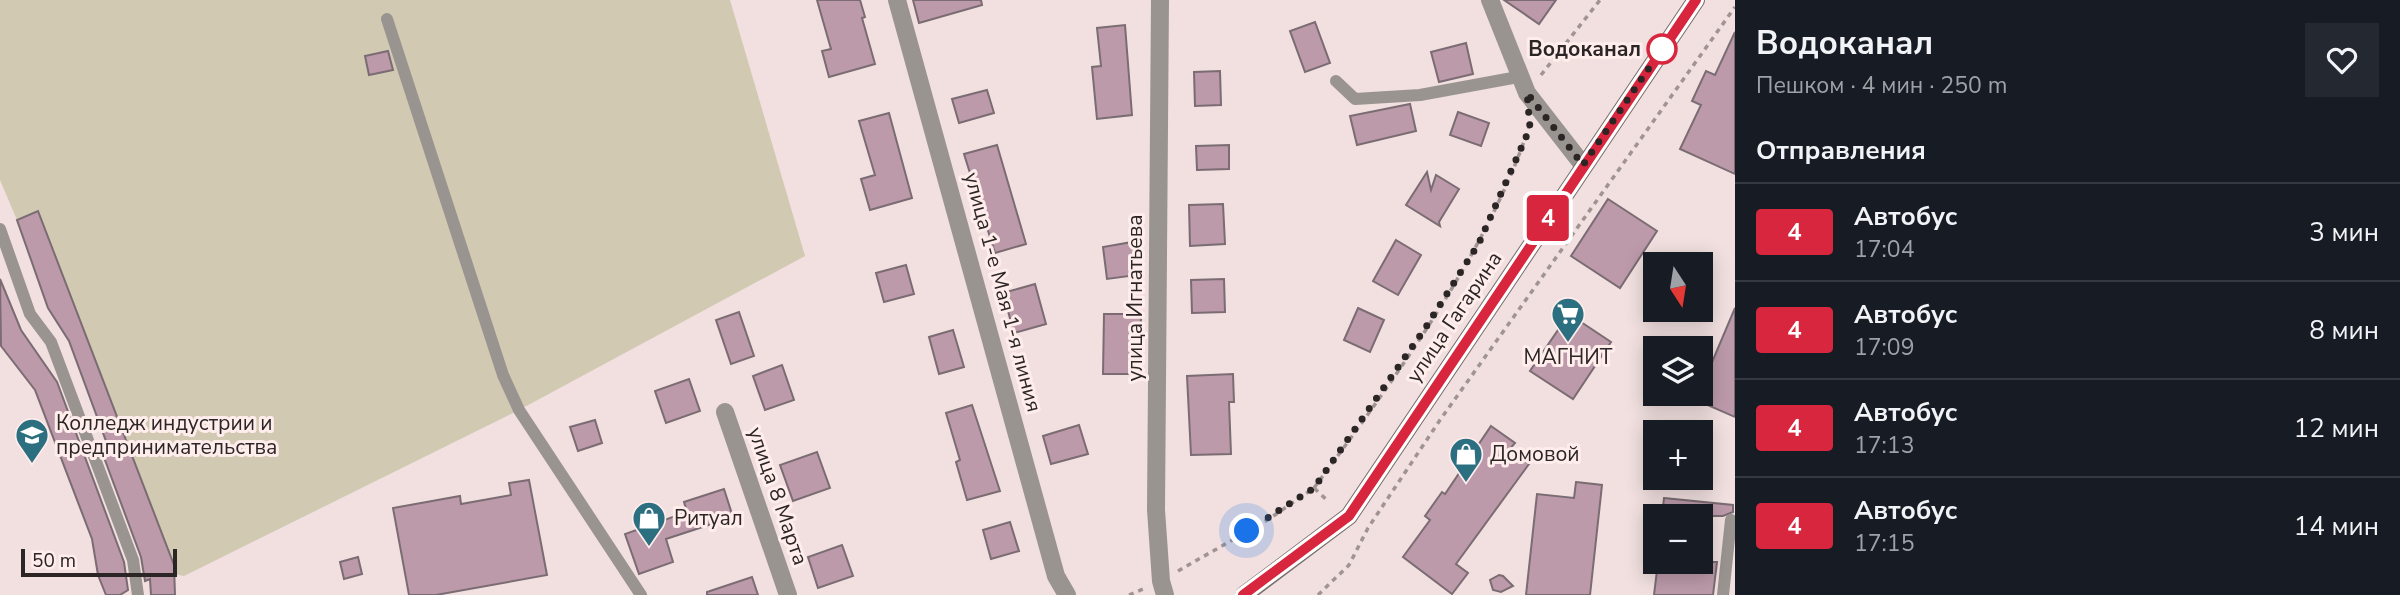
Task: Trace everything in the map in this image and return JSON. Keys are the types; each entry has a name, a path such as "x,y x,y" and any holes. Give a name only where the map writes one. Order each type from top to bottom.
{"main road":[{"name":"улица Гагарина","path":"1244,595 1349,516 1696,0"}],"street":[{"name":"улица 1-е Мая 1-я линия","path":"897,0 929,106 1056,576 1068,595"},
{"name":"улица Игнатьева","path":"1160,0 1156,510 1163,588"},
{"path":"1490,0 1518,77 1527,93 1583,165"},
{"name":"улица 8 Марта","path":"725,412 788,595"}],"lane":[{"path":"387,19 513,398 641,595"},
{"path":"1336,81 1355,99 1420,94 1518,77"},
{"path":"0,229 30,314 51,342 132,560 138,595"},
{"path":"1723,595 1731,520"}],"path":[{"path":"1129,595 1163,588 1314,488 1356,432 1479,243 1530,128 1527,93 1600,0"},
{"path":"1318,595 1349,565 1368,528 1440,420 1735,7"},
{"path":"1314,488 1329,502"}],"shaded area":[{"path":"0,0 730,0 805,256 519,410 184,576 174,574 174,565 38,212 17,220 0,180"}],"building":[{"path":"817,0 860,0 865,17 862,18 875,64 829,77 822,51 831,49"},
{"path":"913,0 981,0 982,5 919,23"},
{"path":"1504,0 1556,0 1539,24"},
{"path":"1315,22 1330,63 1305,72 1290,31"},
{"path":"1125,25 1132,115 1097,119 1092,67 1101,66 1097,28"},
{"path":"1735,32 1735,174 1680,149 1701,105 1692,101 1706,71 1715,75"},
{"path":"1466,43 1473,74 1439,82 1431,52"},
{"path":"388,51 393,70 369,75 365,56"},
{"path":"1220,71 1221,105 1195,106 1194,72"},
{"path":"987,90 994,113 959,123 952,99"},
{"path":"1410,104 1416,131 1357,145 1350,116"},
{"path":"1458,112 1489,123 1481,146 1450,135"},
{"path":"889,113 912,198 870,210 861,179 875,175 859,121"},
{"path":"997,145 1026,244 995,253 964,154"},
{"path":"1229,145 1229,169 1197,170 1196,146"},
{"path":"1427,172 1431,190 1436,175 1459,189 1439,222 1440,226 1406,205"},
{"path":"1608,199 1657,231 1620,288 1571,256"},
{"path":"1223,204 1225,244 1190,246 1189,205"},
{"path":"38,211 174,565 175,595 151,595 150,579 145,581 141,557 99,444 106,455 110,452 69,341 48,308 17,220"},
{"path":"1396,240 1421,255 1398,295 1373,281"},
{"path":"1132,242 1137,275 1107,279 1103,247"},
{"path":"906,265 914,294 884,302 876,273"},
{"path":"0,279 21,330 57,382 124,562 128,590 120,595 106,595 98,575 92,539 35,390 1,346"},
{"path":"1224,279 1225,312 1192,313 1191,280"},
{"path":"1035,284 1046,324 1014,333 1003,293"},
{"path":"1358,308 1384,320 1370,352 1344,340"},
{"path":"1735,308 1735,417 1710,406 1713,406 1713,360"},
{"path":"739,312 754,356 731,364 716,320"},
{"path":"1104,314 1141,314 1140,374 1103,374"},
{"path":"1569,314 1611,342 1573,399 1530,371"},
{"path":"953,330 964,367 939,374 929,337"},
{"path":"782,365 794,400 765,410 753,376"},
{"path":"1233,374 1234,402 1229,402 1231,454 1191,455 1187,376"},
{"path":"689,379 700,411 666,423 655,391"},
{"path":"972,405 1000,491 967,500 956,462 960,460 946,413"},
{"path":"595,420 602,443 578,451 570,427"},
{"path":"1079,425 1088,454 1051,464 1043,436"},
{"path":"1491,426 1515,443 1509,450 1529,464 1456,564 1468,573 1452,594 1403,557 1430,520 1425,516 1442,492 1445,494"},
{"path":"817,452 830,488 793,501 780,465"},
{"path":"529,480 547,575 436,595 409,595 393,508 460,496 461,504 511,495 509,483"},
{"path":"1576,482 1602,485 1590,595 1526,595 1537,494 1574,498"},
{"path":"724,489 733,517 666,539 673,562 639,574 625,534 687,512 684,502"},
{"path":"1664,498 1733,505 1733,512 1713,516 1713,504 1663,504"},
{"path":"1010,522 1019,551 991,559 983,530"},
{"path":"842,545 853,576 818,588 808,557"},
{"path":"358,557 362,574 344,579 340,562"},
{"path":"1713,562 1717,562 1713,595 1654,595 1657,574 1713,574"},
{"path":"1499,575 1513,586 1501,592 1493,590 1490,580"},
{"path":"752,577 758,595 707,595 707,592"}],"bus line":[{"name":"4","path":"1243,595 1311,547 1349,516 1696,0"}],"place":[{"name":"Водоканал","path":"1662,49"},
{"name":"МАГНИТ","path":"1568,344"},
{"name":"Колледж индустрии и предпринимательства","path":"32,465"},
{"name":"Домовой","path":"1466,484"},
{"name":"Ритуал","path":"649,548"}],"route":[{"path":"1247,531 1314,488 1356,432 1426,327 1479,243 1530,128 1527,93 1583,165 1662,49"}]}
